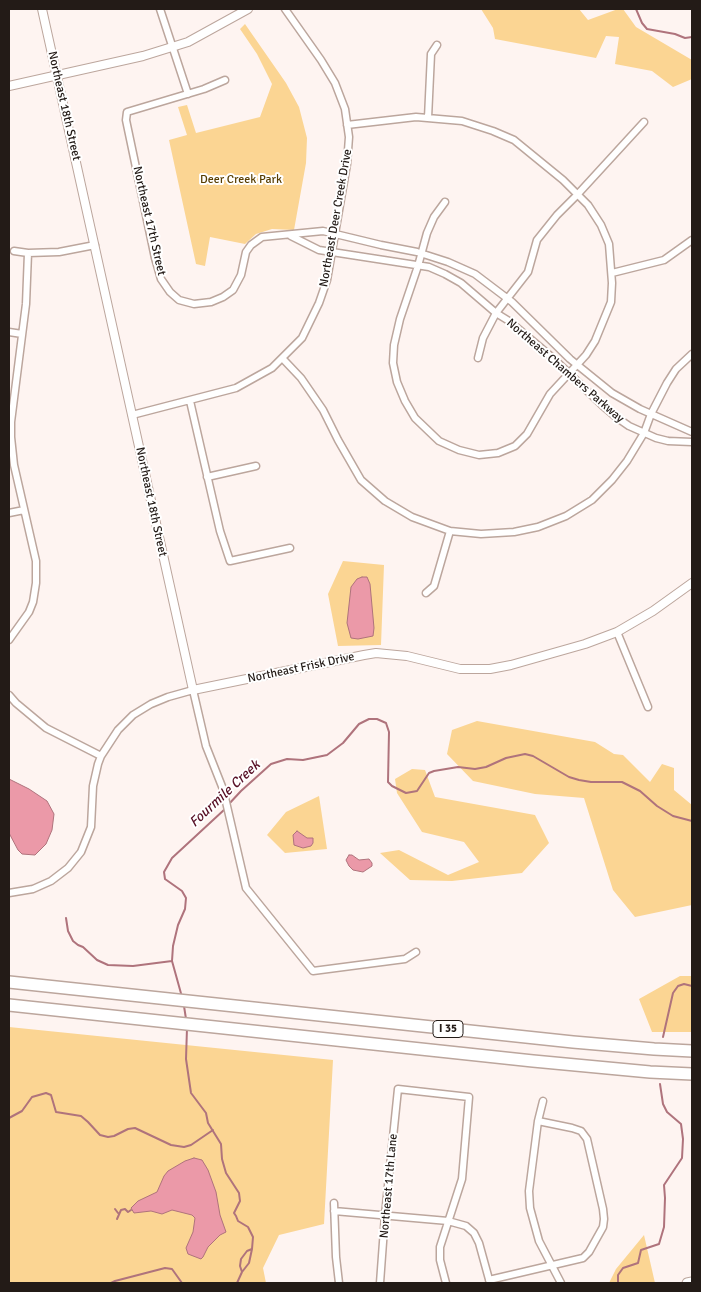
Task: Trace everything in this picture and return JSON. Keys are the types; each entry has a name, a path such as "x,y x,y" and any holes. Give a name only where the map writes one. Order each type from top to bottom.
{"highway":[{"name":"I 35","path":"9,982 573,1042 692,1051"},
{"name":"I 35","path":"9,1005 589,1067 692,1074"}],"main road":[{"path":"687,1283 692,1282"}],"street":[{"name":"Northeast 18th Street","path":"42,9 192,690 206,746 223,789 246,888 313,971 405,959 416,952"},
{"path":"160,9 188,94 225,80"},
{"path":"9,86 143,56 173,47 188,42 248,9"},
{"name":"Northeast Deer Creek Drive","path":"132,415 236,388 272,368 302,338 320,304 327,280 347,164 349,137 345,109 335,83 322,60 285,9"},
{"path":"428,118 431,54 437,45"},
{"name":"Northeast 17th Street","path":"188,94 127,112 126,120 155,258 162,279 170,292 179,300 194,304 211,302 233,290 241,275 246,252 251,245 262,237 323,232 335,233"},
{"path":"347,125 416,117 462,121 493,131 514,140 563,180 588,205 601,225 609,244 612,273 611,302 595,341 586,355 550,394 527,434 515,446 498,453 479,455 459,450 439,441 415,418 397,382 393,364 394,345 400,319 421,253 430,225 445,202"},
{"path":"478,358 483,338 496,313 528,272 537,240 557,215 577,196 644,122"},
{"name":"Northeast Chambers Parkway","path":"335,233 381,246 421,253 475,274 528,316 576,364 612,393 626,402 692,432"},
{"name":"Northeast 17th Street","path":"287,235 296,237 319,250 331,252"},
{"path":"612,273 664,260 692,240"},
{"path":"14,251 28,253 59,252 94,246"},
{"name":"Northeast Chambers Parkway","path":"331,252 429,267 461,283 496,313 509,321 569,373 602,405 629,426 668,441 692,442"},
{"path":"9,640 29,612 35,593 36,561 12,451 10,422 26,304 28,253"},
{"path":"9,332 22,334"},
{"path":"282,359 301,378 323,410 361,480 385,500 412,517 450,531 481,534 514,532 538,527 566,516 592,500 612,480 627,460 644,433 651,414 676,370 692,354"},
{"path":"190,401 220,531 230,561 290,548"},
{"path":"207,477 256,466"},
{"path":"9,513 24,510"},
{"path":"426,594 434,586 450,531"},
{"name":"Northeast Frisk Drive","path":"9,893 32,889 51,881 68,868 81,852 91,826 93,786 101,756 118,730 133,715 160,700 192,690 364,655 407,656 460,669 490,669 516,664 585,644 617,632 653,611 692,583"},
{"path":"617,632 648,707"},
{"path":"9,695 16,704 46,728 101,756"},
{"name":"Northeast 17th Lane","path":"380,1283 398,1089 469,1097 462,1179 448,1221"},
{"path":"543,1101 538,1121 529,1191 530,1208 533,1225 539,1241 561,1283"},
{"path":"334,1210 448,1221 466,1226 474,1233 479,1242 490,1282 583,1258 589,1252 604,1219 587,1139 581,1132 572,1128 538,1121"},
{"path":"334,1203 339,1283"},
{"path":"446,1283 440,1247 448,1221"}],"green space":[{"path":"481,9 579,9 588,20 623,9 636,27 692,60 692,79 673,87 652,71 615,64 619,37 606,36 596,58 495,39 493,28"},
{"name":"Deer Creek Park","path":"245,24 286,83 299,107 307,138 306,163 294,230 272,229 256,234 245,244 210,237 205,266 196,264 169,140 187,135 178,107 187,105 196,133 260,117 272,84 257,54 240,29"},
{"path":"343,561 384,565 381,645 338,646 328,594"},
{"path":"477,721 595,742 614,754 623,755 650,782 662,764 674,768 674,790 692,805 692,905 635,917 613,890 584,798 535,794 473,781 447,754 452,730"},
{"path":"412,769 425,770 435,797 535,815 549,843 522,873 452,881 410,880 380,853 399,850 448,875 479,862 464,842 422,832 397,793 395,779"},
{"path":"319,796 327,849 285,853 267,835 286,812"},
{"path":"680,976 692,976 692,1032 652,1032 639,999"},
{"path":"9,1027 333,1060 324,1224 279,1235 263,1268 266,1283 9,1283"},
{"path":"644,1235 655,1283 609,1283 616,1269"}],"shaded area":[{"path":"367,577 370,584 374,628 373,636 358,639 351,638 347,623 351,587 357,579"},
{"path":"9,779 47,801 54,814 52,830 46,844 35,855 22,854 9,833"},
{"path":"297,831 307,838 313,838 311,846 303,848 294,845 293,835"},
{"path":"349,855 359,860 369,859 372,866 363,872 353,870 346,860"},
{"path":"194,1158 202,1160 208,1170 216,1192 220,1215 226,1232 220,1235 208,1247 201,1259 188,1254 186,1248 193,1232 195,1218 192,1215 172,1210 162,1214 151,1211 134,1213 131,1208 138,1201 157,1192 168,1171"}],"waterway":[{"path":"636,9 647,29 675,34 685,38 692,37"},
{"name":"Fourmile Creek","path":"228,805 271,764 287,759 303,760 327,755 343,743 359,724 369,719 377,719 386,723 389,732 388,782 406,793 417,791 429,773 434,771 458,767 475,769 486,767 506,758 525,754 533,756 569,777 579,780 622,782 640,791 657,806 673,816 692,821"},
{"name":"Fourmile Creek","path":"182,997 172,961 173,946 178,925 185,909 186,898 182,891 165,879 164,872 172,858 225,809"},
{"path":"66,918 68,931 73,941 83,947 97,960 108,965 133,966 172,961"},
{"path":"663,1037 673,993 678,986 684,984 692,986"},
{"name":"Fourmile Creek","path":"184,1006 186,1019"},
{"name":"Fourmile Creek","path":"187,1028 186,1059 191,1093 206,1113 208,1123 221,1144 222,1159 226,1173 239,1193 240,1201 234,1213 238,1221 248,1227 253,1237 252,1249 247,1251 241,1259 240,1266 242,1272 237,1283"},
{"path":"618,1283 618,1275 623,1268 638,1263 641,1250 659,1244 664,1227 664,1185 682,1158 683,1139 681,1124 667,1112 663,1104 660,1084"},
{"path":"9,1118 22,1111 32,1097 46,1093 51,1095 56,1112 81,1116 100,1135 108,1137 135,1128 171,1145 184,1147 191,1145 213,1130"},
{"path":"115,1209 118,1213"},
{"path":"117,1219 121,1210 125,1209 128,1212 131,1210"},
{"path":"242,1272 249,1263 252,1249"},
{"name":"Fourmile Creek","path":"111,1283 165,1268 172,1269 182,1283"}]}
